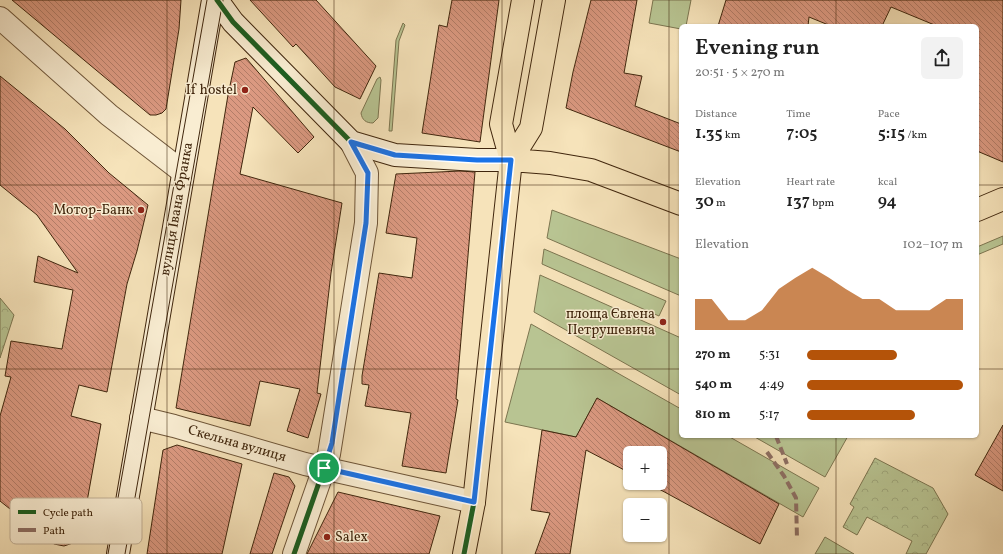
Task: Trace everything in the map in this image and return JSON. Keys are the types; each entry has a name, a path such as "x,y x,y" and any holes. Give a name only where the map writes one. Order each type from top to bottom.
{"main road":[{"path":"464,554 474,502 511,160 501,124 523,0"},
{"path":"511,160 531,128 554,0"},
{"path":"511,160 550,163 591,170 679,203"},
{"path":"979,209 1003,199"}],"street":[{"name":"вулиця Івана Франка","path":"128,498 213,0"},
{"path":"217,0 233,22 351,142 368,173 366,223 332,443 294,554"},
{"path":"0,18 109,115 183,172"},
{"path":"351,142 395,155 477,160 511,160"},
{"name":"Скельна вулиця","path":"140,427 474,502"},
{"name":"вулиця Івана Франка","path":"118,554 120,544"}],"green space":[{"path":"653,0 691,0 686,24 679,24 679,29 649,23"},
{"path":"403,23 405,25 399,41 392,131 389,131 396,40"},
{"path":"380,77 378,118 373,123 368,122 363,119 361,113 377,79"},
{"path":"552,210 679,258 679,295 547,238"},
{"path":"1003,236 1003,244 979,254 979,246"},
{"path":"544,249 666,301 659,316 542,264"},
{"path":"540,275 679,337 679,394 534,312"},
{"path":"0,298 14,315 0,358"},
{"path":"531,324 679,408 679,438 732,438 819,488 803,517 597,398 576,437 505,422"},
{"path":"757,438 847,438 825,477"},
{"path":"875,458 933,488 948,514 926,554 906,554 912,541 867,517 857,535 843,527 854,507 850,504"},
{"path":"825,537 854,554 815,554"}],"building":[{"path":"12,0 181,0 179,29 166,109 162,113 150,115"},
{"path":"250,0 316,0 376,66 360,99 335,87 296,44 293,47"},
{"path":"452,0 499,0 480,142 422,133 439,25 447,27"},
{"path":"591,0 637,0 624,73 642,76 635,106 679,123 679,151 566,108 573,72"},
{"path":"726,0 1003,0 1003,162 979,152 979,24 932,24 891,7 883,24 826,24 809,17 808,24 719,24"},
{"path":"246,58 314,137 298,153 253,107 240,174 342,203 331,273 317,393 321,394 308,438 287,431 300,389 260,381 250,426 176,408 228,95 235,62"},
{"path":"0,76 65,129 109,173 148,205 127,284 107,392 79,385 71,416 101,424 88,498 10,498 10,509 0,501 0,416 11,377 5,376 11,341 62,349 73,290 34,282 38,256 78,273 37,215 0,185"},
{"path":"460,171 475,172 456,399 458,400 446,473 402,466 411,413 365,406 369,385 362,384 362,376 379,273 412,278 417,238 386,233 396,174"},
{"path":"597,398 779,504 760,544 661,490 667,490 667,446 623,446 623,469 586,450 570,554 535,554 550,513 531,510 542,430 576,437"},
{"path":"1003,425 1003,491 975,475"},
{"path":"177,445 242,464 222,554 147,554 163,450"},
{"path":"274,473 289,477 295,486 272,554 250,554"},
{"path":"338,492 440,516 429,554 307,554"},
{"path":"54,544 70,544 64,546"}],"tram line":[{"path":"118,498 207,0"},
{"path":"135,498 223,0"},
{"path":"108,554 110,544"},
{"path":"125,554 127,544"}],"marked path":[{"path":"777,438 787,464"},
{"path":"767,452 784,476 796,498 797,539"}],"cycle path":[{"path":"217,0 233,22 351,142 367,173 366,223 332,443 294,554"},
{"path":"351,142 395,155 477,160 511,160 474,502 464,554"}],"place":[{"name":"If hostel","path":"245,90"},
{"name":"Мотор-Банк","path":"141,210"},
{"name":"площа Євгена Петрушевича","path":"663,322"},
{"name":"Salex","path":"327,537"}],"route":[{"path":"351,142 395,155 477,160 511,160 474,502 324,468 330,454 332,443 366,223 368,173 351,142"}]}
